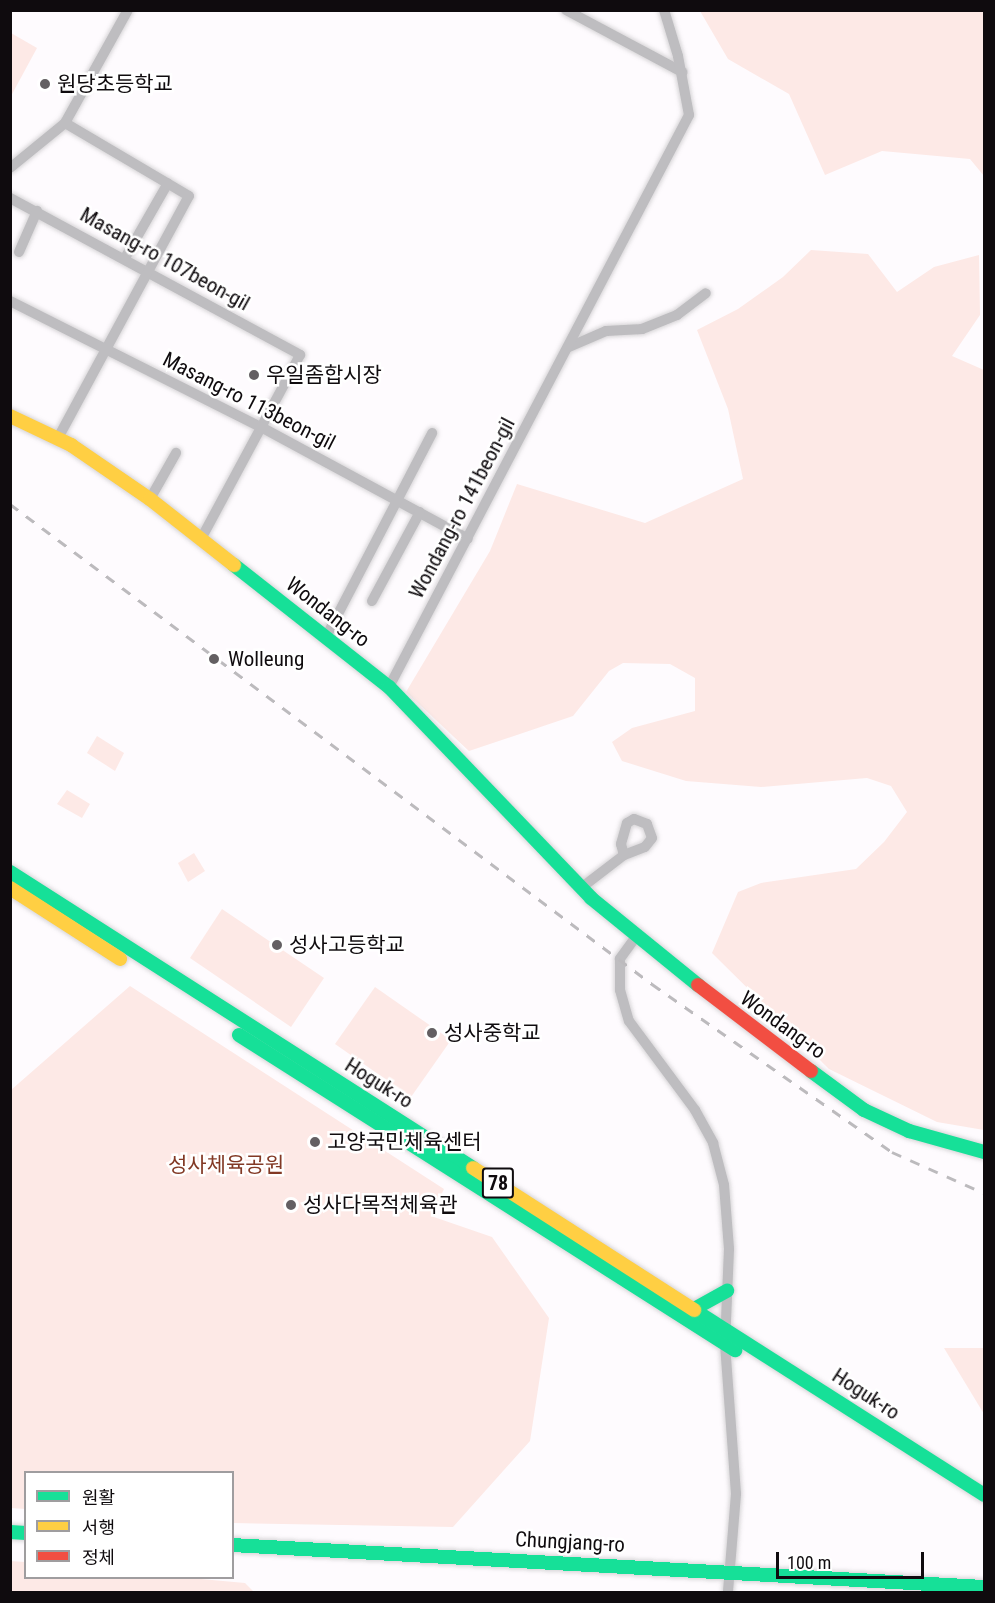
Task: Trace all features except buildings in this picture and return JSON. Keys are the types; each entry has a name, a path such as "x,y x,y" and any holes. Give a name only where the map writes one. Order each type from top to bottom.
{"main road":[{"name":"Wondang-ro","path":"10,416 58,438 150,499 389,687 581,888 635,938 864,1110 909,1131 984,1152"},
{"name":"Hoguk-ro","path":"10,872 984,1495"},
{"name":"Hoguk-ro","path":"10,888 724,1344 984,1507"},
{"path":"694,1309 727,1291"},
{"name":"Chungjang-ro","path":"234,1545 731,1574 905,1588 984,1587"}],"street":[{"path":"10,168 65,123 128,10"},
{"path":"566,10 682,72"},
{"name":"Wondang-ro 141beon-gil","path":"389,687 689,115 682,72 664,10"},
{"path":"58,438 189,196 65,123"},
{"path":"125,258 168,183"},
{"name":"Masang-ro 107beon-gil","path":"10,198 125,258 300,355 261,427"},
{"path":"19,252 37,211"},
{"path":"569,347 606,331 642,329 677,315 706,293"},
{"name":"Masang-ro 113beon-gil","path":"10,301 261,427 468,539"},
{"path":"201,539 261,427"},
{"path":"326,637 432,433"},
{"path":"150,499 176,453"},
{"path":"372,601 420,512"},
{"path":"581,888 624,855"},
{"path":"635,938 620,959 620,990 629,1021 641,1042 695,1110 713,1143 724,1185 729,1249 724,1344 736,1469 728,1593"}],"green space":[{"path":"700,11 984,11 984,176 970,159 882,151 825,175 789,94 728,59"},
{"path":"11,33 37,48 11,96"},
{"path":"811,250 868,254 897,292 934,267 979,255 980,315 952,356 984,370 984,1130 937,1122 829,1069 712,953 738,892 761,883 856,869 884,842 907,812 891,786 867,778 761,787 686,781 622,761 612,742 632,728 695,711 695,678 670,664 623,663 609,671 573,716 469,751 406,692 490,551 517,484 645,523 743,479 728,409 697,330 738,309 783,277"},
{"path":"97,736 124,753 115,771 87,753"},
{"path":"67,790 90,804 82,818 57,804"},
{"path":"194,853 205,871 188,882 178,863"},
{"path":"222,909 324,978 291,1027 190,958"},
{"name":"성사체육공원","path":"130,986 444,1189 431,1216 492,1237 549,1318 530,1441 453,1527 234,1523 234,1471 24,1471 24,1509 11,1508 11,1090"},
{"path":"375,987 451,1040 411,1097 335,1044"},
{"path":"944,1348 984,1348 984,1414"},
{"path":"10,1561 24,1562 24,1579 201,1579 245,1583 254,1592 11,1592"}],"railway":[{"path":"10,504 652,984 892,1152 984,1193"}],"traffic: fast":[{"path":"234,565 389,687 591,898 698,985"},
{"path":"10,872 473,1168"},
{"path":"239,1035 735,1350"},
{"path":"811,1071 864,1110 909,1131 984,1152"},
{"path":"694,1309 727,1291"},
{"path":"694,1310 984,1495"},
{"path":"10,1532 24,1533"},
{"path":"234,1545 984,1587"}],"traffic: slow":[{"path":"10,416 71,445 150,499 234,565"},
{"path":"10,888 120,959"},
{"path":"473,1168 694,1310"}],"traffic: jam":[{"path":"698,985 811,1071"}],"place":[{"name":"원당초등학교","path":"45,84"},
{"name":"우일좀합시장","path":"254,375"},
{"name":"Wolleung","path":"214,659"},
{"name":"성사고등학교","path":"277,945"},
{"name":"성사중학교","path":"432,1033"},
{"name":"고양국민체육센터","path":"315,1142"},
{"name":"성사다목적체육관","path":"291,1205"}]}
